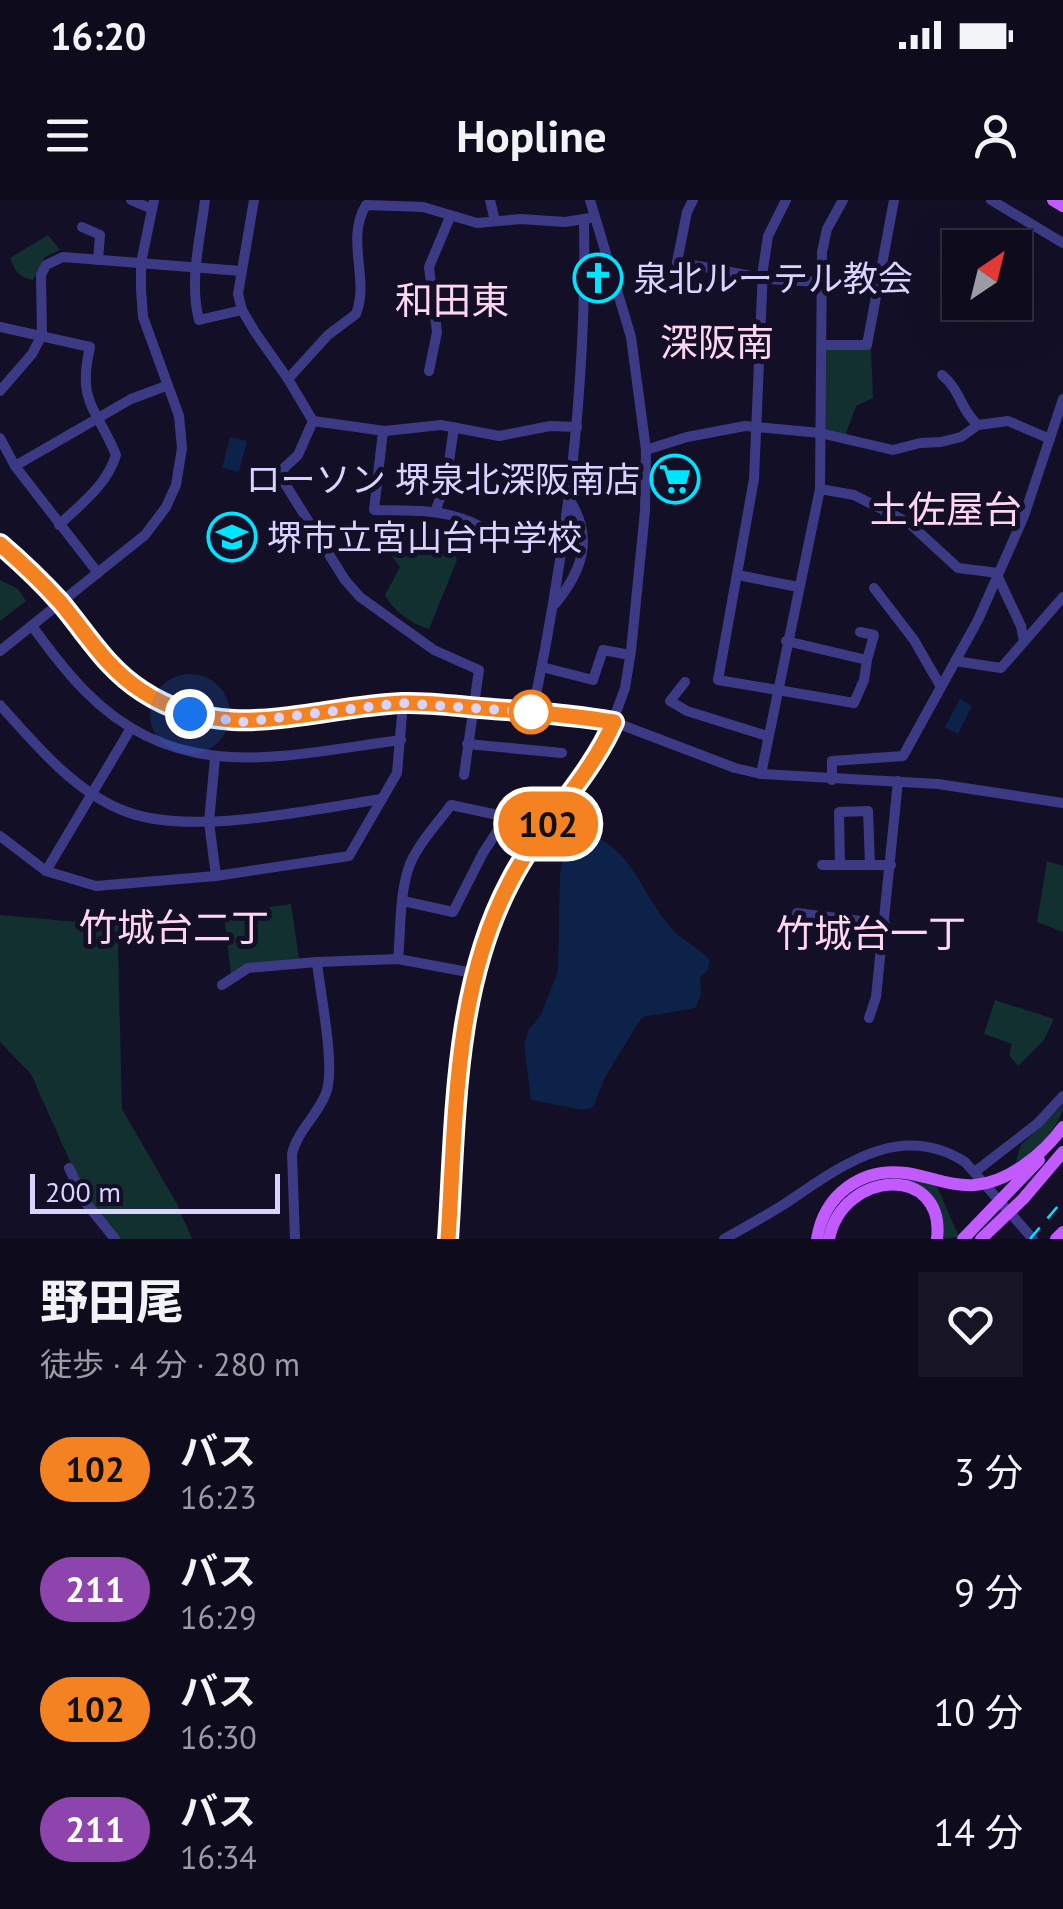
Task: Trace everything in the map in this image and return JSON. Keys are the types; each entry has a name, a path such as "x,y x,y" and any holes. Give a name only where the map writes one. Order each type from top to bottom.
{"main road":[{"path":"1052,200 1063,206"},
{"path":"817,1239 831,1200 856,1180 887,1172 971,1186 995,1182 1009,1176 1060,1130"},
{"path":"962,1239 1037,1163 1060,1130"},
{"path":"982,1239 1063,1152"},
{"path":"829,1239 835,1219 848,1200 859,1192 887,1184 903,1185 926,1198 939,1224 937,1239"},
{"path":"1056,1239 1063,1232"}],"street":[{"path":"0,651 146,535 176,485 182,448 178,416 143,317 140,263 153,204 132,200"},
{"path":"204,200 195,268 194,300 200,320 242,310"},
{"path":"254,200 238,294 242,310 312,422"},
{"path":"490,200 495,221"},
{"path":"536,694 554,605 577,427 590,200"},
{"path":"693,200 686,212 677,262 762,278 820,282"},
{"path":"786,200 768,236 762,278 754,478 718,680 854,703 864,680 874,634 860,632"},
{"path":"760,774 820,489 822,252 827,229 844,200"},
{"path":"992,200 1063,243"},
{"path":"822,345 867,345 891,201"},
{"path":"288,378 328,335 356,314 360,292 357,230 364,203 423,207 477,223 590,218"},
{"path":"429,371 437,332 429,268 450,216"},
{"path":"448,1239 458,1082 474,973 511,879 592,763 614,722 630,655 645,512 646,450 632,337 590,218"},
{"path":"82,227 100,235 98,260"},
{"path":"0,391 32,354 42,334 41,275 46,265 63,257 241,270"},
{"path":"0,326 90,347 84,388 87,404 116,455 112,470 59,525"},
{"path":"942,375 960,394 964,410 978,425"},
{"path":"15,466 97,418 166,386"},
{"path":"832,780 832,761 902,759 956,661 1024,516 1063,399"},
{"path":"312,422 382,431 441,425 499,436 550,426 577,427"},
{"path":"312,422 298,455 284,468 282,479 345,580 360,597 434,650 479,670 464,775"},
{"path":"646,450 720,430 757,426 820,433 893,450 960,436 978,425 1016,422 1050,440"},
{"path":"435,512 446,482 454,427"},
{"path":"382,431 374,510 435,512 459,516 479,526"},
{"path":"0,438 15,466 98,573"},
{"path":"820,489 854,495 909,523 958,568 997,574"},
{"path":"554,605 585,549 583,529 568,499"},
{"path":"0,544 60,603 121,676 156,700 190,714 242,722 402,703 580,716 614,722 760,774 898,781 1063,803"},
{"path":"997,574 1024,641"},
{"path":"738,576 798,587"},
{"path":"874,588 914,640 942,687"},
{"path":"956,661 1001,668 1063,597"},
{"path":"32,626 89,695 130,728 165,744 214,758 251,760 401,740"},
{"path":"786,641 867,660"},
{"path":"542,666 593,680 603,650 630,655"},
{"path":"685,682 670,700 687,710 767,736"},
{"path":"0,836 46,871 96,886 216,876 349,856 397,773 402,703"},
{"path":"0,705 38,750 92,792 121,810 140,816 165,822 209,822 382,799"},
{"path":"46,871 130,728"},
{"path":"467,744 562,753"},
{"path":"214,758 209,822 216,876"},
{"path":"869,1018 875,1007 898,781"},
{"path":"398,959 403,901 411,862 451,805 498,815 502,824 452,912 403,901"},
{"path":"840,865 839,812 868,811 870,865"},
{"path":"822,865 891,865"},
{"path":"797,913 884,924"},
{"path":"222,985 248,968 316,962 398,959 474,973"},
{"path":"296,1239 292,1154 323,1100 330,1076 316,962"},
{"path":"977,1172 1038,1123 1063,1096"},
{"path":"724,1239 848,1162 875,1150 912,1144 955,1155 977,1172 1033,1239"},
{"path":"69,1168 86,1203 116,1239"}],"green space":[{"path":"48,235 60,250 45,257 33,280 21,275 10,258"},
{"path":"826,348 871,348 873,398 856,406 845,436 828,433 824,428"},
{"path":"419,529 447,536 457,560 429,629 404,616 385,595 400,567 382,543 383,535"},
{"path":"0,580 18,589 26,601 0,621"},
{"path":"1047,861 1063,866 1063,932 1037,922"},
{"path":"291,904 299,959 231,975 224,914"},
{"path":"0,915 121,922 118,948 122,1109 177,1204 192,1239 119,1239 88,1202 31,1074 0,1042"},
{"path":"995,1000 1054,1019 1044,1040 1018,1066 1009,1055 1012,1044 984,1034"},
{"path":"1063,1105 1058,1121 1045,1139 1015,1164 1021,1145"},
{"path":"899,1176 936,1184 959,1237 941,1239 937,1205"}],"water":[{"path":"230,437 247,441 239,472 222,468"},
{"path":"960,699 972,706 958,734 945,727"},
{"path":"573,828 610,845 623,857 674,931 710,961 700,977 701,994 695,1008 642,1017 605,1077 593,1107 583,1110 531,1100 524,1044 529,1029 541,1015 558,971 560,875 564,849"}],"railway":[{"path":"1030,1239 1063,1200"}],"bus line":[{"name":"102","path":"0,544 60,603 121,676 156,700 190,714 242,722 402,703 614,722 592,763 511,879 474,973 458,1082 448,1239"}],"place":[{"name":"泉北ルーテル教会","path":"598,278"},
{"name":"ローソン 堺泉北深阪南店","path":"675,479"},
{"name":"堺市立宮山台中学校","path":"232,537"}],"district":[{"name":"和田東","path":"452,299"},
{"name":"深阪南","path":"717,341"},
{"name":"土佐屋台","path":"946,508"},
{"name":"竹城台二丁","path":"174,926"},
{"name":"竹城台一丁","path":"871,932"}],"route":[{"path":"190,714 242,722 402,703 531,712"}]}
